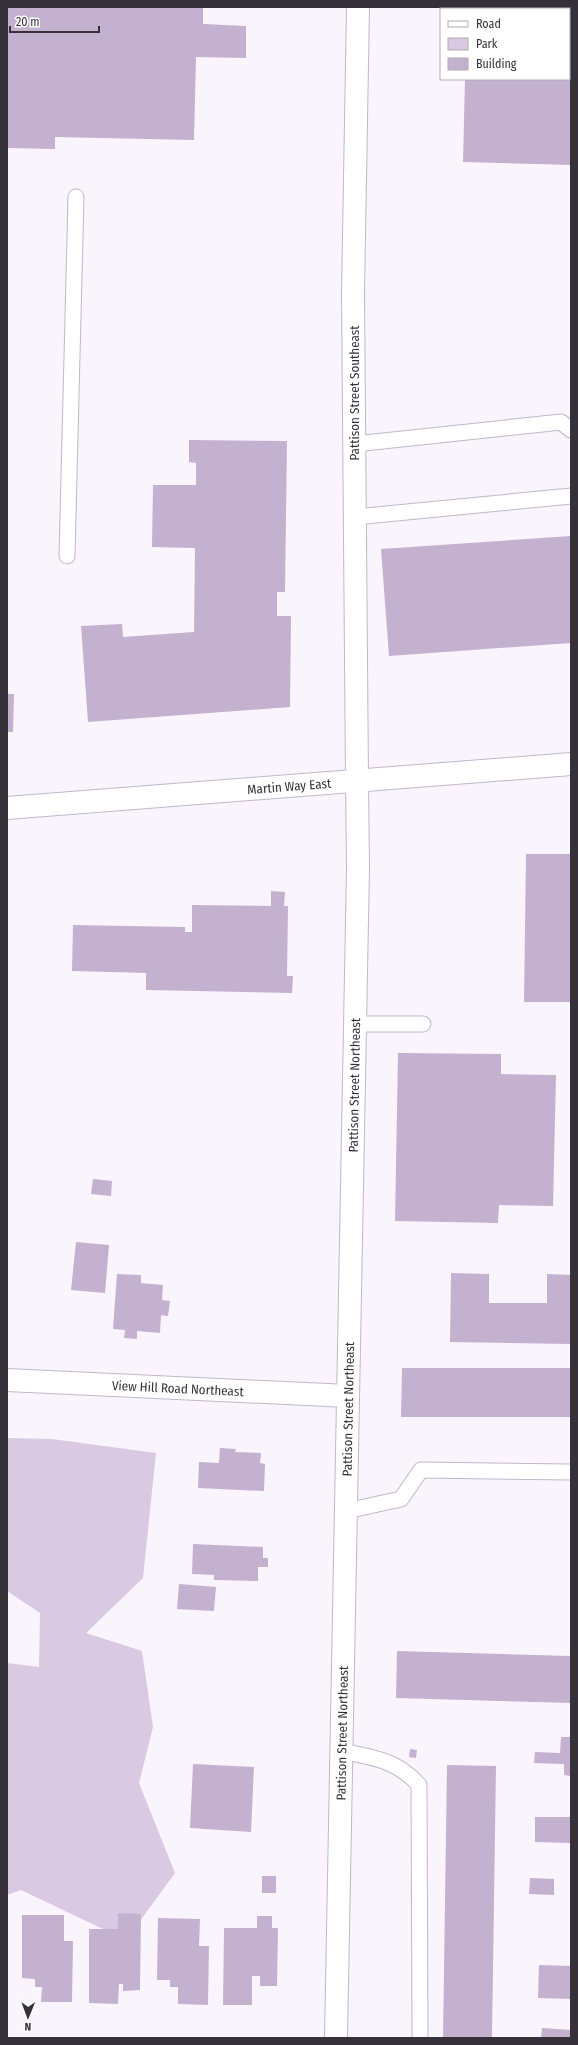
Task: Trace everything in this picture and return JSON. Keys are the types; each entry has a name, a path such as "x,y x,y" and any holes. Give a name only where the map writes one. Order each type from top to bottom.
{"street":[{"name":"Pattison Street Southeast","path":"357,780 354,293 358,7"},
{"name":"Martin Way East","path":"7,808 571,764"},
{"name":"Pattison Street Northeast","path":"336,2038 358,867 357,780"},
{"name":"View Hill Road Northeast","path":"7,1380 348,1396"}],"lane":[{"path":"66,556 76,197"},
{"path":"355,444 561,422 571,430"},
{"path":"355,516 571,496"},
{"path":"355,1024 423,1024"},
{"path":"346,1511 401,1500 421,1470 571,1472"},
{"path":"341,1751 383,1760 408,1773 419,1785 420,2038"}],"green space":[{"path":"7,1438 52,1439 156,1453 143,1578 86,1633 142,1651 153,1727 139,1783 175,1873 126,1940 21,1890 7,1895 7,1663 39,1667 40,1613 7,1591"}],"building":[{"path":"7,7 203,7 203,24 246,26 246,58 196,57 194,140 55,137 55,149 7,148"},
{"path":"571,69 571,165 463,162 465,80 570,80"},
{"path":"189,440 287,441 285,592 277,592 277,616 291,616 290,707 88,722 81,626 122,624 123,637 194,632 195,548 152,547 153,485 196,485 196,463 189,462"},
{"path":"571,536 571,643 389,656 381,549"},
{"path":"7,694 14,694 13,732 7,732"},
{"path":"526,854 571,854 571,1002 524,1002"},
{"path":"271,891 285,892 284,906 288,906 287,976 293,976 292,993 146,990 146,973 72,971 73,925 185,927 185,932 192,932 192,905 271,906"},
{"path":"398,1053 501,1054 501,1074 556,1075 553,1206 499,1205 498,1223 395,1221"},
{"path":"93,1179 112,1181 111,1196 91,1194"},
{"path":"76,1242 109,1245 105,1293 71,1290"},
{"path":"451,1273 489,1274 489,1303 547,1303 547,1274 571,1275 571,1344 450,1342"},
{"path":"117,1274 141,1275 141,1283 163,1285 162,1300 170,1301 168,1316 161,1315 160,1333 137,1331 137,1339 124,1338 125,1330 113,1329"},
{"path":"402,1368 571,1368 571,1417 401,1417"},
{"path":"220,1448 236,1449 235,1452 261,1453 260,1463 265,1464 264,1491 198,1488 199,1462 219,1463"},
{"path":"193,1544 263,1547 263,1558 268,1558 268,1567 258,1567 258,1581 214,1580 214,1575 192,1574"},
{"path":"179,1584 216,1587 214,1611 177,1609"},
{"path":"397,1651 571,1656 571,1703 396,1698"},
{"path":"561,1737 571,1737 571,1776 564,1775 564,1764 534,1763 535,1752 560,1753"},
{"path":"410,1749 417,1750 416,1758 409,1757"},
{"path":"193,1764 254,1767 251,1832 190,1828"},
{"path":"447,1765 496,1766 492,2038 443,2038"},
{"path":"535,1817 571,1817 571,1843 535,1842"},
{"path":"262,1876 276,1876 276,1893 262,1893"},
{"path":"530,1878 554,1879 554,1895 529,1894"},
{"path":"118,1913 141,1914 140,1990 123,1991 123,1984 119,1984 118,2004 89,2003 89,1929 118,1929"},
{"path":"22,1915 64,1915 64,1941 73,1941 72,2002 41,2002 42,1987 35,1987 35,1979 22,1978"},
{"path":"257,1916 272,1916 272,1928 278,1928 277,1986 260,1986 260,1976 252,1976 252,2005 223,2005 224,1928 257,1928"},
{"path":"158,1918 200,1919 199,1946 209,1946 208,2005 178,2004 178,1987 170,1987 170,1980 157,1980"},
{"path":"539,1965 571,1966 571,1999 538,1998"},
{"path":"542,2028 571,2030 571,2038 541,2038"}]}
